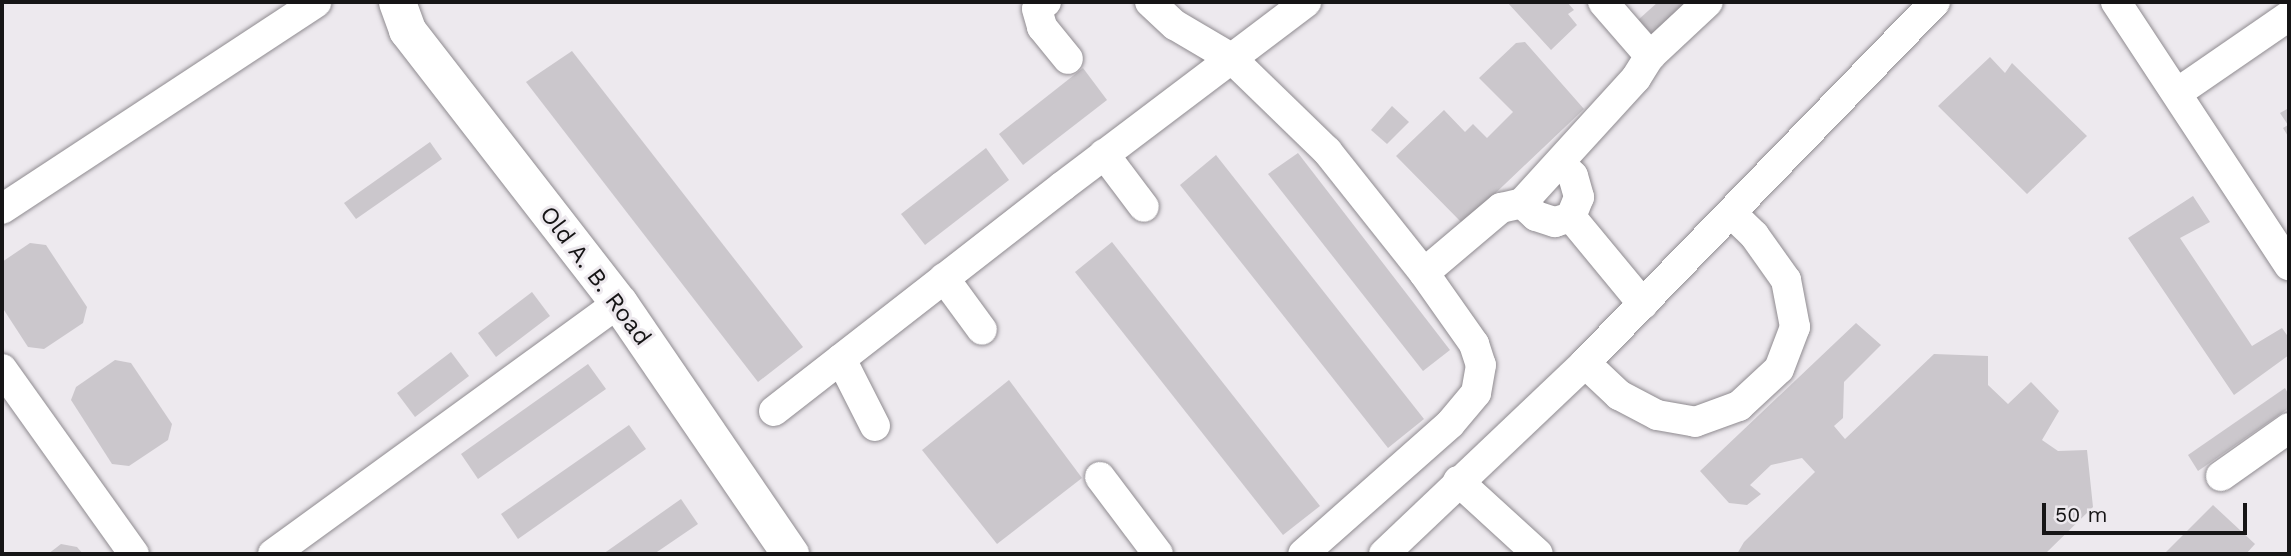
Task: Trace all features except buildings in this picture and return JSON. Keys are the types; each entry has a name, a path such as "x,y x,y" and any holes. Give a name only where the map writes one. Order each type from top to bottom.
{"street":[{"name":"Old A. B. Road","path":"397,2 407,30 619,303 790,554"},
{"path":"1046,2 1037,9 1042,27 1068,59"},
{"path":"1150,2 1175,25 1231,58 1327,151 1424,273 1474,344 1480,365 1476,393 1450,424 1303,554"},
{"path":"774,411 1104,154 1306,2"},
{"path":"1603,2 1650,56"},
{"path":"1424,273 1501,208 1522,203 1636,78 1650,56 1708,2"},
{"path":"1384,554 1585,363 1935,2"},
{"path":"2116,2 2289,265"},
{"path":"2,209 316,3"},
{"path":"2178,93 2289,16"},
{"path":"1104,154 1144,207"},
{"path":"1560,163 1573,176 1579,197 1571,217"},
{"path":"1522,203 1536,216 1555,222 1571,217"},
{"path":"1585,363 1619,395 1657,415 1695,422 1740,406 1779,369 1795,327 1786,280 1754,235 1732,214"},
{"path":"1571,217 1643,304"},
{"path":"944,278 982,330"},
{"path":"273,554 619,303"},
{"path":"841,359 875,426"},
{"path":"2,369 134,554"},
{"path":"2221,477 2289,428"},
{"path":"1100,477 1158,554"},
{"path":"1458,481 1538,554"}]}
